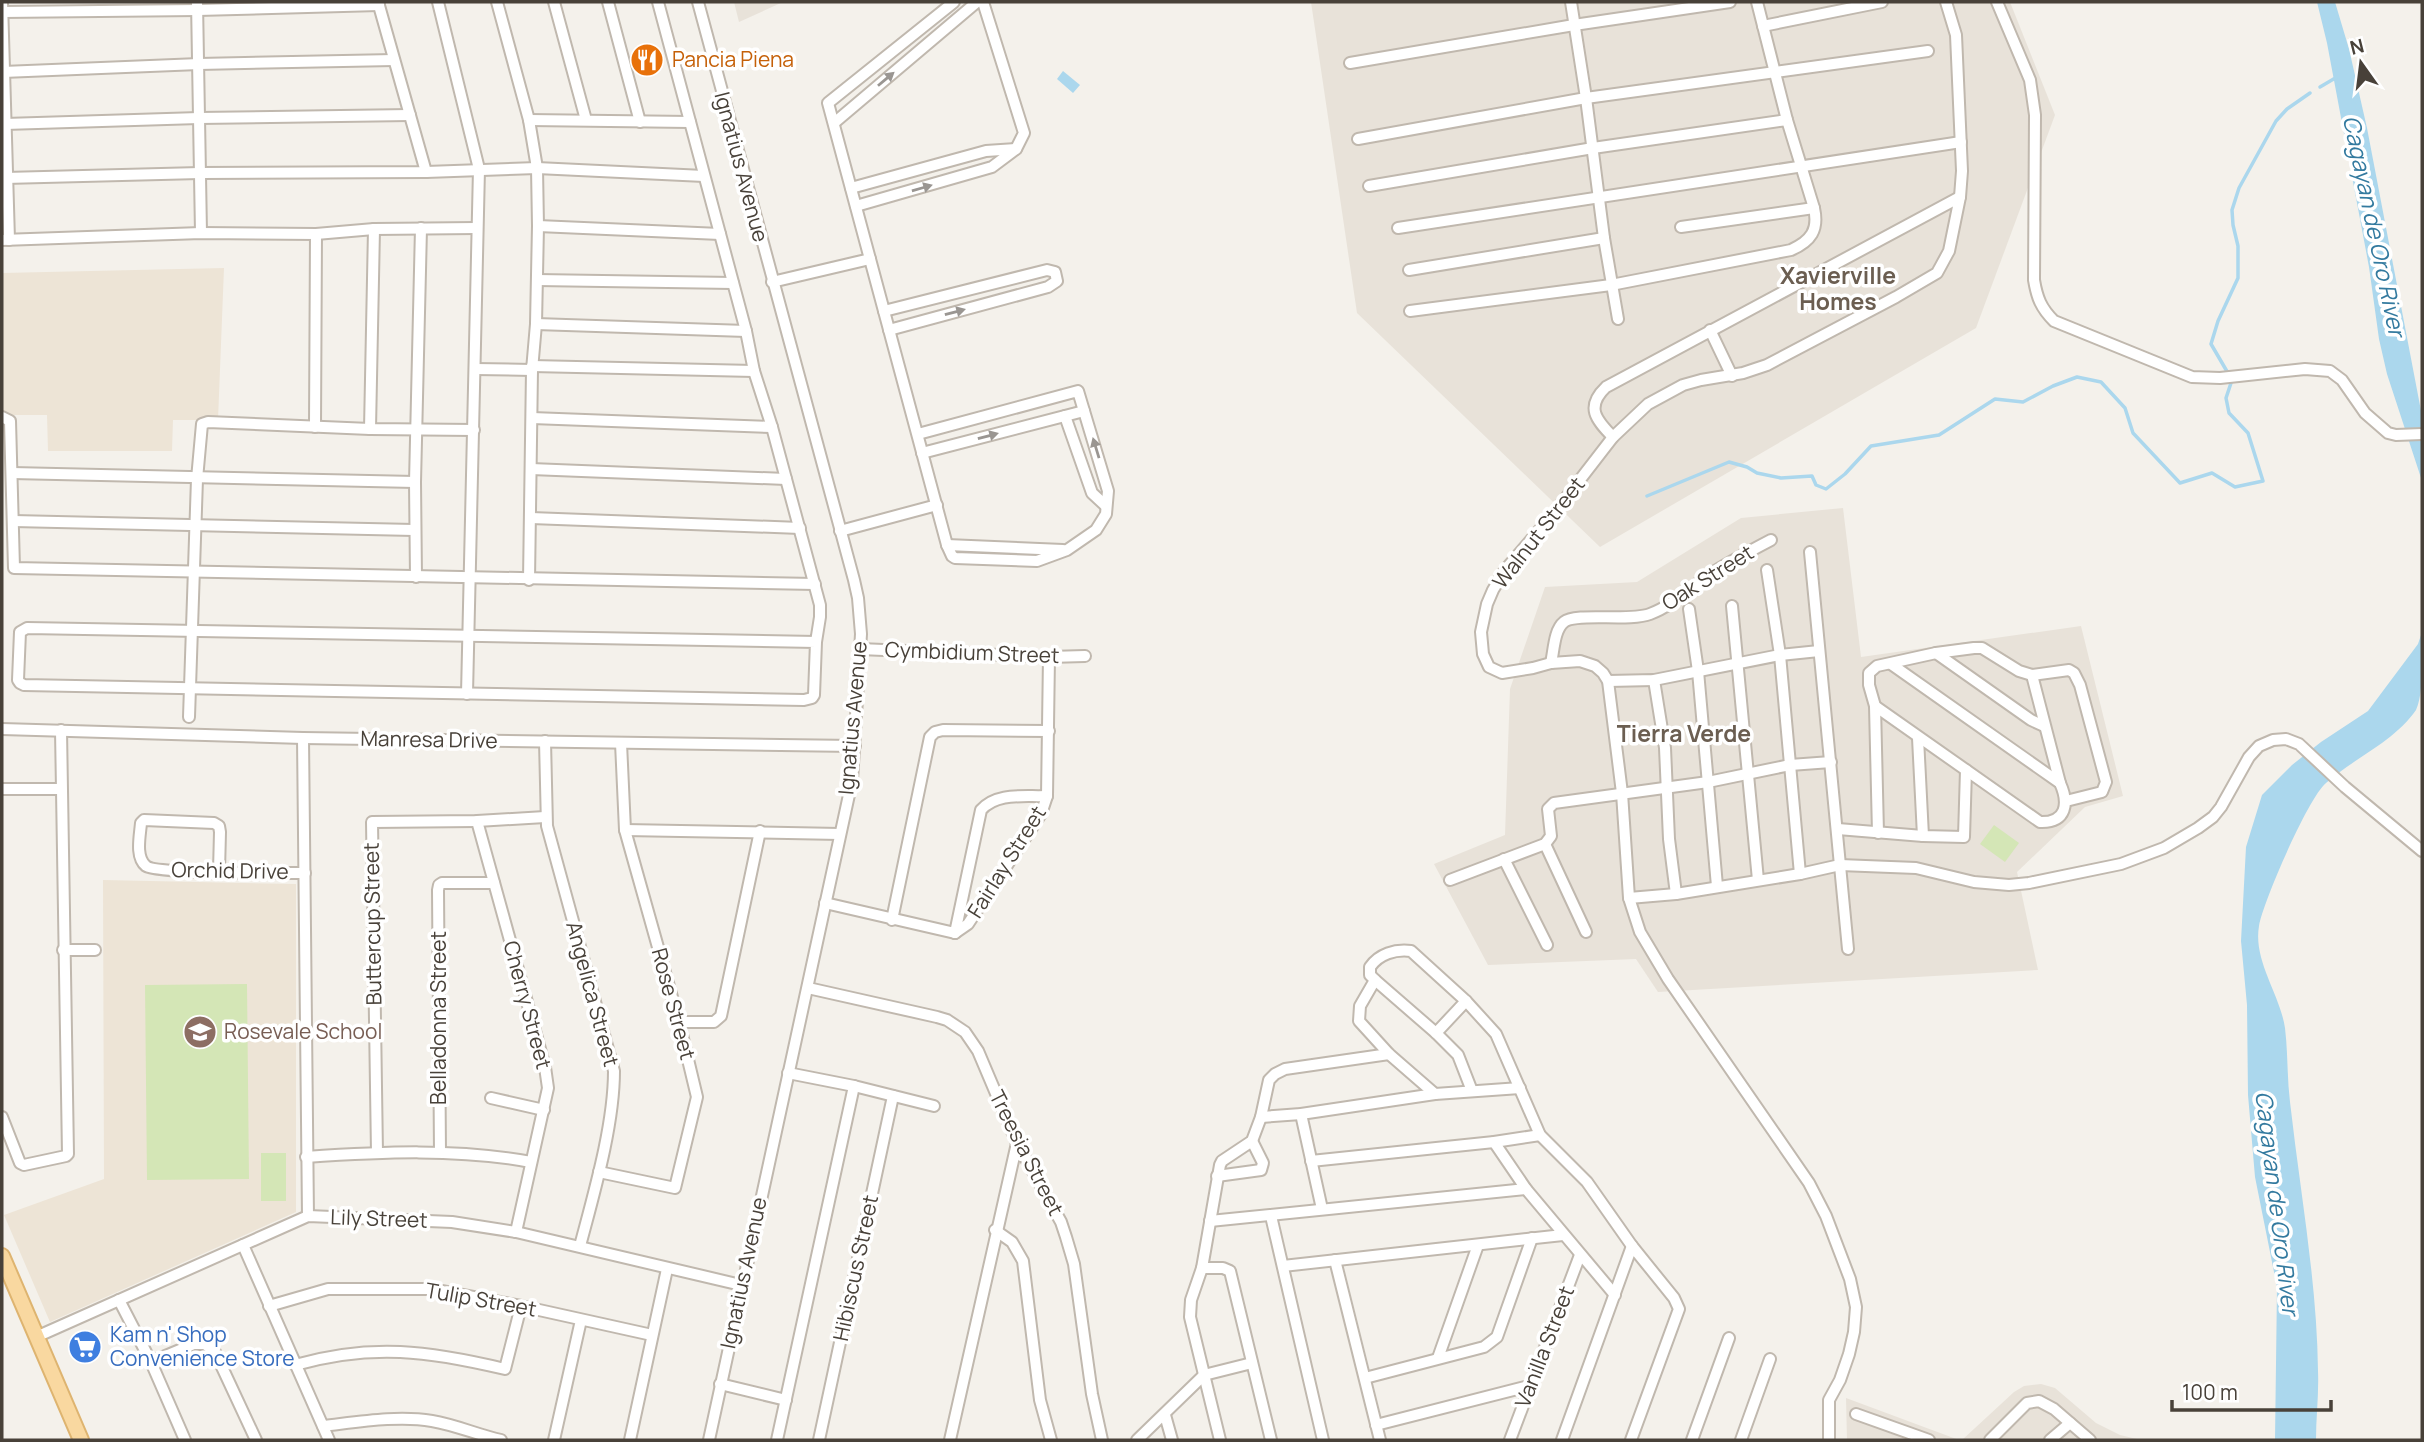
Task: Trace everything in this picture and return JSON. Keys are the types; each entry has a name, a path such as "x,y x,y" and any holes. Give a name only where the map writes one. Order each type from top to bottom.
{"main road":[{"path":"2,1256 81,1440"}],"street":[{"path":"2,2 5,240 477,228"},
{"path":"438,2 479,169 467,694"},
{"path":"497,2 529,120 537,167 537,280 532,368 529,580"},
{"path":"554,2 586,120"},
{"path":"608,2 640,122"},
{"path":"658,2 746,331 754,371 772,427 820,605 814,695 808,700 190,689 22,684 18,680 18,641 20,632 27,628 816,642"},
{"name":"Ignatius Avenue","path":"698,2 858,598 860,649 852,781 709,1440"},
{"path":"918,434 1078,391 1108,491 1106,514 1096,530 1067,550 1037,561 961,559 952,556 947,545 828,100 954,2"},
{"path":"834,123 977,2"},
{"path":"856,206 992,167 1016,149 1024,134 983,2"},
{"path":"1571,2 1618,319"},
{"path":"1350,63 1730,2"},
{"path":"1410,312 1611,285 1791,250 1811,237 1817,223 1814,208 1787,120 1757,2"},
{"path":"1763,26 1882,2"},
{"path":"1946,2 1955,35 1961,142 1960,197 1949,251 1937,273 1767,365 1732,376 1701,380 1669,391 1632,417 1613,437 1599,423 1594,409 1596,396 1606,387 1960,197"},
{"path":"1997,2 2029,80 2033,103 2034,280 2037,299 2043,310 2054,321 2192,377 2245,377 2305,369 2330,371 2342,380 2365,413 2388,433 2422,434"},
{"path":"2,12 379,3 426,172"},
{"path":"197,6 201,233"},
{"path":"1358,139 1586,97 1928,51"},
{"path":"3,72 394,60"},
{"path":"5,124 410,115"},
{"path":"529,120 690,122"},
{"path":"1369,186 1592,148 1787,120"},
{"path":"1398,228 1961,142"},
{"path":"851,188 986,151 1016,149"},
{"path":"5,178 200,173 426,172 537,167 704,176"},
{"path":"1681,227 1814,208"},
{"path":"538,226 720,234"},
{"path":"416,577 414,530 421,228"},
{"path":"370,429 374,229"},
{"path":"315,427 316,234"},
{"path":"1409,270 1604,238"},
{"path":"772,282 870,258"},
{"path":"884,311 1047,270 1055,272 1057,281 1048,287 890,330"},
{"path":"537,280 733,283"},
{"path":"536,324 746,331"},
{"path":"1710,330 1732,376"},
{"path":"475,369 754,371"},
{"path":"922,453 1084,411"},
{"path":"1065,416 1092,494 1107,506"},
{"path":"2,417 10,421 14,568 815,584"},
{"path":"532,418 772,427"},
{"path":"189,717 200,427 204,423 474,430"},
{"name":"Walnut Street","path":"1608,681 1595,666 1580,661 1551,663 1502,673 1489,667 1483,654 1481,632 1486,604 1505,570 1555,512 1613,437"},
{"path":"531,469 786,479"},
{"path":"12,473 415,482"},
{"path":"840,531 937,505"},
{"path":"531,518 800,528"},
{"path":"13,522 414,530"},
{"name":"Oak Street","path":"1551,663 1558,630 1566,620 1622,619 1650,614 1686,593 1709,575 1771,540"},
{"path":"1810,552 1848,949"},
{"path":"1767,570 1780,655 1800,874"},
{"path":"1731,606 1758,880"},
{"path":"1689,609 1698,671 1717,886"},
{"path":"1878,833 1875,706 1869,685 1869,673 1877,666 1936,653 1982,648 2018,671 2032,675 2069,670 2074,673 2080,685 2106,782 2102,792 2066,801"},
{"name":"Cymbidium Street","path":"860,649 1084,656"},
{"path":"1819,651 1780,655 1654,680 1608,681 1622,793 1629,898 1640,932 1668,979 1810,1183 1850,1279 1856,1307 1854,1332 1840,1380 1829,1400 1829,1440"},
{"path":"1936,653 2031,720 2045,726"},
{"name":"Fairlay Street","path":"955,933 968,924 1041,814 1047,796 1049,657"},
{"path":"1891,664 2060,783"},
{"path":"1875,706 2040,822 2050,823 2058,818 2066,806 2066,801 2032,675"},
{"path":"1654,680 1665,748 1669,839 1676,894"},
{"name":"Manresa Drive","path":"2,729 303,738 855,746"},
{"path":"2,1117 20,1163 24,1165 68,1154 61,730"},
{"path":"892,920 930,737 943,730 1049,730"},
{"path":"303,738 308,1216"},
{"path":"1918,738 1923,836"},
{"path":"1629,898 1676,894 1840,865 1916,868 1974,882 2009,885 2122,864 2164,848 2213,817 2249,757 2259,746 2273,740 2286,739 2299,744 2345,787 2422,851"},
{"name":"Angelica Street","path":"545,741 545,817 614,1071 614,1088 599,1172 580,1246"},
{"name":"Rose Street","path":"599,1172 675,1188 697,1097 679,1022 625,830 621,743"},
{"path":"1450,880 1545,844 1551,836 1548,809 1550,805 1561,801 1708,782 1790,765 1831,762"},
{"path":"1838,829 1964,837 1966,770"},
{"path":"2,789 60,789"},
{"path":"825,903 955,933 981,810 987,803 999,797 1047,796"},
{"path":"477,821 545,817"},
{"name":"Orchid Drive","path":"219,872 219,826 214,823 144,820 141,823 140,853 143,863 155,870 219,872 305,873"},
{"name":"Buttercup Street","path":"377,1153 372,822 477,821"},
{"name":"Cherry Street","path":"477,821 545,1067 548,1088 516,1232"},
{"path":"625,830 840,834"},
{"path":"679,1022 708,1022 718,1020 721,1016 760,831"},
{"path":"1545,844 1586,932"},
{"path":"1504,859 1547,945"},
{"name":"Belladonna Street","path":"440,1152 439,885 494,883"},
{"path":"63,950 95,950"},
{"path":"1472,1091 1458,1055 1375,980 1369,971 1375,960 1401,950 1411,951 1466,1001 1499,1040 1540,1135 1587,1182 1679,1309 1631,1440"},
{"path":"1375,980 1360,1006 1359,1020 1389,1054 1436,1094"},
{"name":"Treesia Street","path":"808,988 947,1020 965,1032 978,1051 1017,1143 1060,1222 1069,1246 1074,1264 1092,1394 1102,1440"},
{"path":"1436,1033 1466,1001"},
{"path":"1220,1440 1190,1310 1202,1268 1217,1176 1222,1161 1252,1142 1269,1080 1275,1074 1285,1069 1389,1054"},
{"path":"788,1073 934,1106"},
{"path":"777,1440 854,1086"},
{"path":"1261,1117 1301,1114 1436,1094 1520,1088"},
{"name":"Hibiscus Street","path":"818,1440 893,1096"},
{"path":"697,1097 709,1100"},
{"path":"491,1098 544,1110"},
{"path":"1301,1114 1322,1209"},
{"path":"1311,1161 1540,1135"},
{"path":"1217,1176 1261,1170 1263,1163 1252,1142"},
{"path":"1494,1142 1526,1189 1615,1295"},
{"path":"950,1440 995,1230 1017,1143"},
{"path":"306,1157 440,1152 494,1155 531,1162"},
{"path":"1210,1221 1526,1189"},
{"name":"Lily Street","path":"36,1337 308,1216 452,1222 516,1232 741,1285"},
{"path":"1271,1216 1322,1439 1310,1440"},
{"path":"995,1230 1012,1242 1023,1261 1040,1400 1051,1440"},
{"path":"1283,1266 1563,1235"},
{"path":"1365,1378 1484,1347 1493,1341 1497,1337 1532,1238"},
{"path":"243,1245 329,1440"},
{"path":"1438,1358 1478,1245"},
{"path":"1562,1440 1632,1246"},
{"name":"Vanilla Street","path":"1510,1440 1580,1255"},
{"path":"1335,1260 1380,1440"},
{"path":"1202,1268 1223,1268 1230,1271 1271,1440"},
{"path":"630,1440 667,1269"},
{"name":"Tulip Street","path":"269,1306 328,1289 431,1289 652,1335"},
{"path":"119,1300 185,1440"},
{"path":"295,1365 339,1354 387,1352 427,1353 506,1369 521,1306"},
{"path":"554,1440 581,1320"},
{"path":"1692,1440 1729,1338"},
{"path":"151,1363 194,1344 205,1344 215,1352 256,1440"},
{"path":"1741,1440 1770,1359"},
{"path":"1137,1440 1204,1375 1252,1363"},
{"path":"720,1384 786,1399"},
{"path":"1376,1425 1529,1386"},
{"path":"1997,1438 2027,1403 2032,1401 2044,1402 2090,1440"},
{"path":"1856,1414 1913,1438 1929,1440"},
{"path":"1165,1415 1172,1440"},
{"path":"323,1426 419,1420 500,1440"},
{"path":"2050,1440 2070,1423"}],"shaded area":[{"path":"734,2 783,2 739,22"},
{"path":"1311,2 2010,2 2055,115 1976,328 1600,547 1357,313"},
{"path":"224,268 218,420 173,420 172,451 48,451 47,415 2,415 2,273"},
{"path":"1843,508 1861,657 2081,626 2123,796 2085,807 2017,872 2038,970 1658,992 1636,959 1488,965 1434,864 1505,835 1510,689 1545,587 1637,582 1741,518"},
{"name":"Rosevale School","path":"103,880 296,884 296,1212 50,1322 4,1215 104,1179"},
{"path":"2041,1384 2055,1388 2096,1423 2120,1435 2141,1440 1962,1440 2014,1392 2024,1386"},
{"path":"1846,1398 1959,1440 1847,1440"}],"green space":[{"path":"1994,825 2019,843 2005,862 1980,844"},
{"path":"247,984 249,1179 147,1180 145,985"},
{"path":"261,1153 286,1153 286,1201 261,1201"}],"water":[{"name":"Cagayan de Oro River","path":"2317,2 2335,2 2367,128 2422,416 2422,481 2387,374 2379,339 2369,267"},
{"path":"1063,71 1080,85 1073,93 1057,79"},
{"name":"Cagayan de Oro River","path":"2422,632 2421,684 2416,710 2397,731 2337,774 2318,792 2287,851 2259,926 2258,939 2263,965 2285,1028 2290,1102 2317,1337 2316,1440 2275,1440 2277,1287 2255,1177 2248,1095 2247,1005 2241,941 2246,847 2262,795 2292,765 2321,742 2368,711 2418,644"}],"waterway":[{"path":"2320,87 2337,77"},
{"path":"1647,496 1729,462 1757,473 1781,478 1812,476 1816,485 1826,489 1845,474 1871,446 1939,435 1995,399 2023,402 2077,377 2101,382 2125,408 2133,433 2180,483 2212,473 2235,487 2263,481 2248,433 2229,413 2226,398 2232,380 2211,344 2218,321 2238,278 2238,246 2232,210 2239,188 2276,121 2287,109 2310,93"}],"place":[{"name":"Pancia Piena","path":"647,60"},
{"name":"Rosevale School","path":"200,1032"},
{"name":"Kam n' Shop Convenience Store","path":"85,1347"}],"district":[{"name":"Xavierville Homes","path":"1838,289"},
{"name":"Tierra Verde","path":"1684,734"}]}
